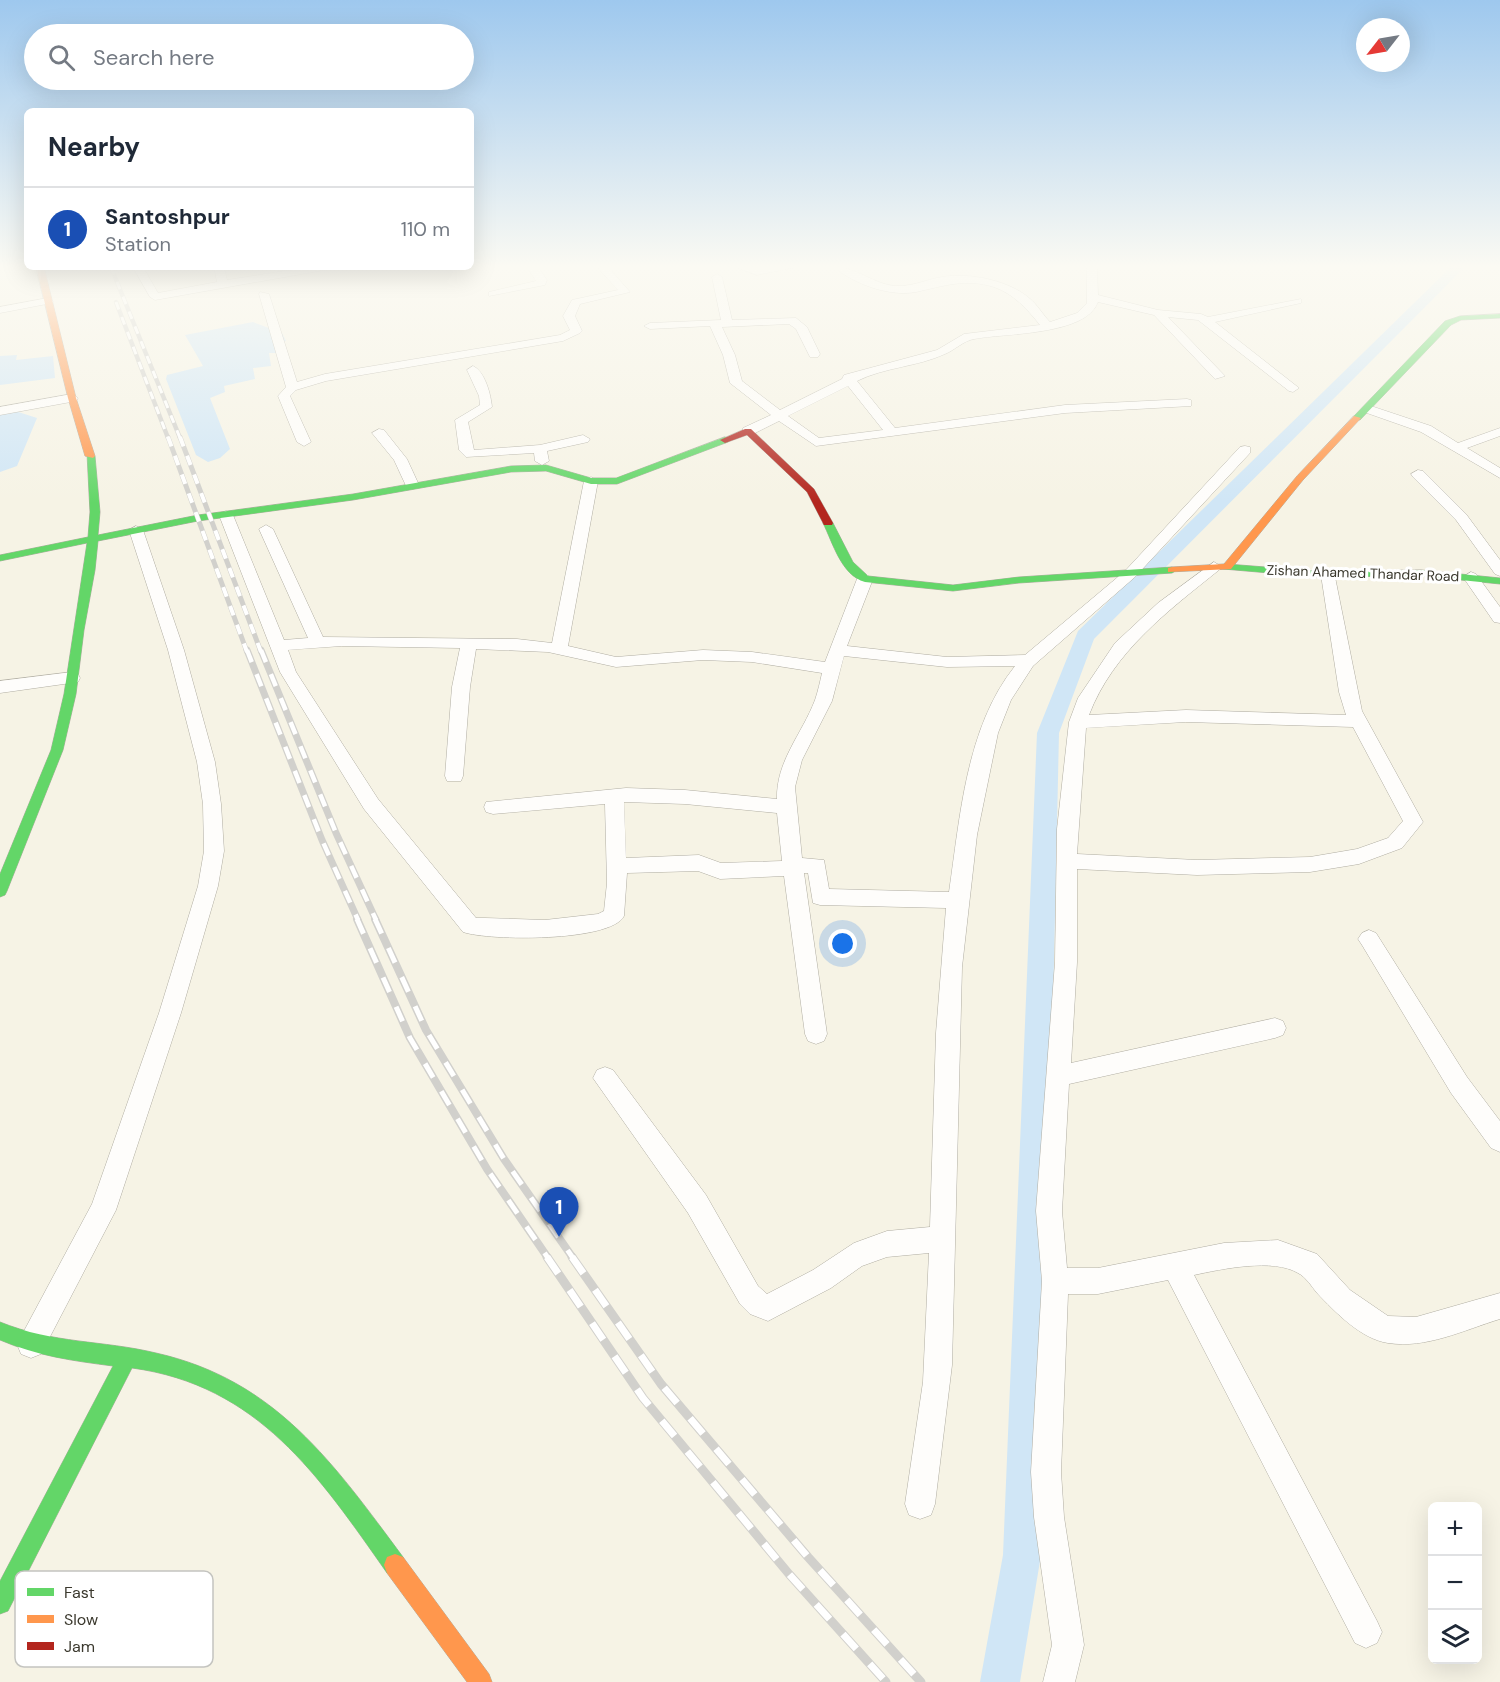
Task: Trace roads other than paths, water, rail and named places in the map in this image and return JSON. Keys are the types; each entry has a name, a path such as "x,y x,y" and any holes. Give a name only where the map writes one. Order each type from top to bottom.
{"street":[{"path":"0,891 37,805 57,750 90,570 90,541 95,497 90,454 72,398 59,345"},
{"path":"280,345 292,387"},
{"path":"303,442 284,396 292,387 326,378 519,345"},
{"path":"727,345 736,383 816,442 1020,417 1065,409 1187,403"},
{"path":"810,345 814,354"},
{"path":"0,558 136,530 353,497 511,469 546,468 563,471 591,481 604,483 617,481 748,431 848,378 869,370 941,352 952,345"},
{"path":"1189,345 1219,376"},
{"path":"1238,345 1293,388"},
{"path":"1059,1682 1068,1645 1051,1527 1046,1472 1055,1281 1049,1211 1066,962 1067,829 1078,723 1087,698 1121,647 1164,606 1212,567 1368,409 1427,345"},
{"path":"473,370 485,396 486,407 460,420 466,450 471,454 518,448 540,449 583,439"},
{"path":"848,378 891,432"},
{"path":"0,411 72,398"},
{"path":"1368,409 1426,429 1500,474"},
{"path":"748,431 806,486 844,552 850,568 856,576 865,579 837,650 822,702 793,760 786,787 792,867 816,1034"},
{"path":"379,432 400,459 412,485"},
{"path":"1456,448 1500,432"},
{"path":"540,449 540,457 546,468"},
{"path":"920,1504 938,1367 946,1010 956,900 982,754 1002,698 1046,641 1138,573 1212,481 1245,450"},
{"path":"1419,474 1461,517 1500,571"},
{"path":"559,650 591,481"},
{"path":"225,515 288,672 371,804 470,926 531,929 608,920 616,910 614,796"},
{"path":"266,529 318,643"},
{"path":"31,1344 103,1210 170,1013 208,886 214,851 212,804 206,762 176,650 136,530"},
{"name":"Zishan Ahamed Thandar Road","path":"865,579 953,588 1019,580 1212,567 1329,574 1421,573 1500,581"},
{"path":"1067,861 1265,869 1359,857 1391,847 1406,837 1413,822 1359,721 1348,692 1329,574"},
{"path":"1472,577 1500,618"},
{"path":"277,646 318,643 517,644 616,662 703,655 752,657 831,669"},
{"path":"454,776 461,687 469,643"},
{"path":"837,650 947,662 1030,660"},
{"path":"0,687 72,678"},
{"path":"1078,723 1186,716 1359,721"},
{"path":"494,807 614,796 685,797 786,807"},
{"path":"617,866 699,863 720,871 817,865 820,897 956,900"},
{"path":"1369,939 1459,1085 1500,1140"},
{"path":"1058,1076 1153,1057 1275,1028"},
{"path":"605,1078 697,1204 749,1295 759,1305 768,1308 782,1302 854,1256 886,1244 941,1239"},
{"path":"1055,1281 1098,1281 1224,1256 1278,1253 1308,1263 1341,1299 1365,1318 1386,1329 1416,1331 1500,1306"},
{"path":"1175,1266 1366,1632"},
{"path":"0,1331 31,1344 126,1360 153,1361 233,1388 285,1427 351,1503 458,1655 481,1682"},
{"path":"17,1571 126,1360"},
{"path":"0,1603 15,1574"}],"water":[{"path":"191,345 274,345 276,353 269,353 271,366 253,368 255,379 224,386 225,392 210,398 230,449 220,458 208,462 196,455 166,379 167,375 203,366"},
{"path":"17,355 16,360 53,356 55,378 0,385 0,356"},
{"path":"12,410 37,418 17,466 0,472 0,413"}],"waterway":[{"path":"1000,1682 1022,1555 1048,733 1085,636 1379,345"}],"railway":[{"path":"133,345 168,438"},
{"path":"143,345 180,438"},
{"path":"168,437 247,652"},
{"path":"180,437 261,652"},
{"path":"247,650 322,840 358,920"},
{"path":"261,650 336,833 376,920"},
{"path":"357,919 410,1038 487,1169 548,1258"},
{"path":"375,919 426,1030 504,1159 573,1258"},
{"path":"547,1257 643,1398 789,1574 886,1682"},
{"path":"572,1257 661,1384 808,1557 921,1682"}],"place":[{"name":"Santoshpur","path":"559,1237"}]}
